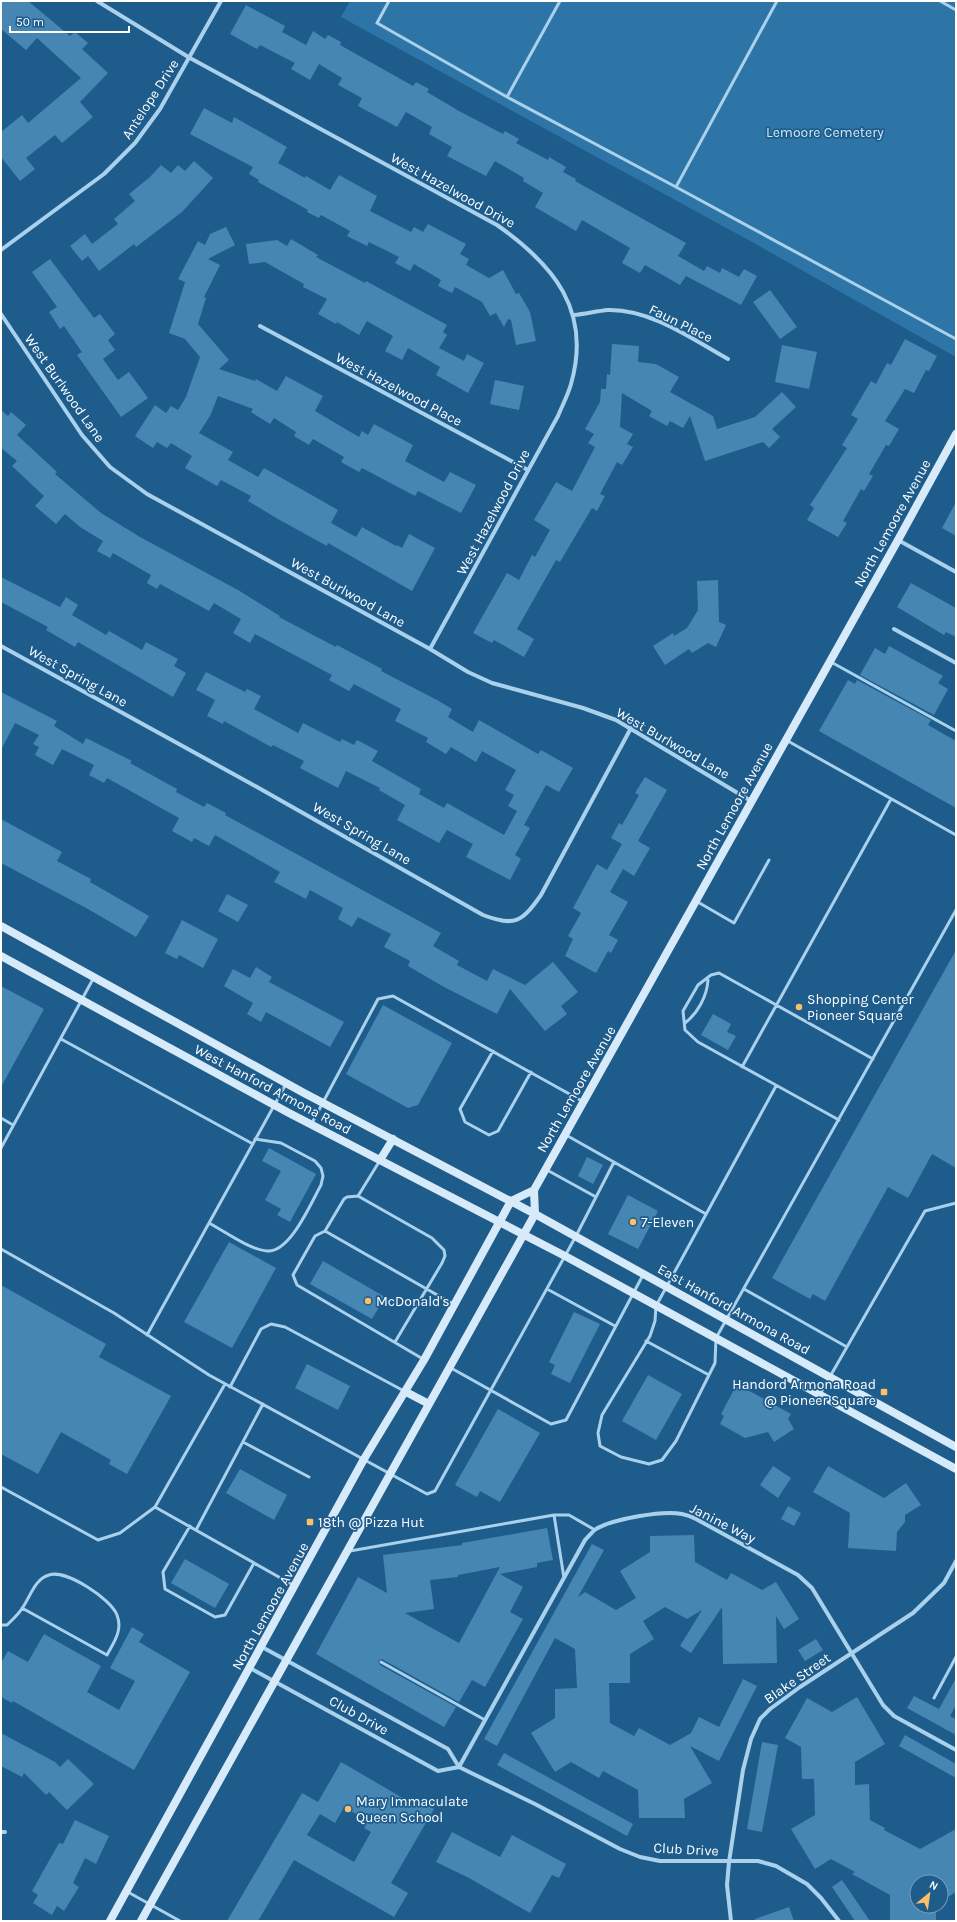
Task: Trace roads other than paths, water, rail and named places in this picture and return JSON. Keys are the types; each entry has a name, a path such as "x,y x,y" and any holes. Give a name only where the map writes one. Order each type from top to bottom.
{"main road":[{"name":"North Lemoore Avenue","path":"534,1190 956,434"},
{"name":"West Hanford Armona Road","path":"1,926 286,1084 499,1194"},
{"name":"West Hanford Armona Road","path":"1,956 274,1105 565,1256"},
{"path":"380,1160 393,1139"},
{"path":"141,1921 535,1214 534,1190 511,1201"},
{"name":"East Hanford Armona Road","path":"499,1194 956,1447"},
{"name":"North Lemoore Avenue","path":"110,1921 296,1586 364,1459 406,1392 511,1201"},
{"path":"565,1256 956,1469"},
{"path":"406,1392 429,1404"}],"street":[{"name":"West Hazelwood Drive","path":"97,1 145,32 190,58 497,225 517,239 549,271 571,304 574,315 576,352 571,385 558,416 430,650"},
{"name":"Antelope Drive","path":"1,250 104,174 123,157 160,109 221,1"},
{"name":"Faun Place","path":"574,315 608,310 640,315 671,327 728,359"},
{"name":"West Burlwood Lane","path":"1,314 82,435 110,466 126,480 172,509 468,672 492,683 583,708 616,720 669,753 752,801"},
{"name":"West Hazelwood Place","path":"260,326 528,470"},
{"path":"898,540 956,572"},
{"path":"894,629 956,663"},
{"name":"West Spring Lane","path":"1,646 257,786 483,915 505,921 522,918 528,913 541,895 631,728"},
{"name":"Janine Way","path":"459,1767 585,1540 595,1530 605,1525 625,1519 668,1513 681,1514 696,1519 798,1575 812,1588 888,1711 894,1716 956,1750"},
{"name":"Blake Street","path":"731,1921 727,1885 729,1862 743,1770 751,1739 760,1719 770,1708 800,1687 912,1613 944,1583 956,1561"},
{"name":"Club Drive","path":"262,1647 448,1749 459,1767 535,1804 620,1849 640,1857 660,1861 758,1861 776,1866 807,1884 821,1898 839,1921"},
{"name":"Club Drive","path":"250,1668 438,1771 459,1767"}],"lane":[{"path":"389,1 377,23 508,97 956,339"},
{"path":"508,97 560,1"},
{"path":"676,187 777,1"},
{"path":"940,1 956,10"},
{"path":"830,662 956,731"},
{"path":"786,740 956,835"},
{"path":"742,1067 891,799"},
{"path":"696,901 734,923 769,860"},
{"path":"776,1086 666,1286 656,1306 655,1321 646,1341 602,1415 598,1434 600,1446 620,1457 649,1464 662,1460 676,1441 715,1363 716,1338 956,910"},
{"path":"839,1120 698,1042 685,1030 683,1011 698,985 708,980 714,974 724,975 873,1059"},
{"path":"1,1148 94,977"},
{"path":"685,1022 693,1017 708,991 708,980"},
{"path":"311,1124 378,999 394,996 584,1102"},
{"path":"61,1039 253,1144"},
{"path":"493,1051 460,1109 465,1122 489,1135 498,1130 531,1072"},
{"path":"147,1335 286,1084"},
{"path":"1,1118 14,1125"},
{"path":"565,1135 706,1214"},
{"path":"209,1223 254,1248 267,1251 279,1249 289,1241 321,1185 323,1176 321,1168 315,1161 281,1143 255,1139"},
{"path":"358,1196 380,1160"},
{"path":"1,1249 114,1313 230,1387 427,1494 435,1491 576,1236 614,1162"},
{"path":"545,1169 596,1197"},
{"path":"394,1342 445,1256 441,1245 432,1238 358,1196 347,1197 344,1199 325,1231 315,1236 293,1275 298,1285 424,1360"},
{"path":"820,1394 925,1211 956,1203"},
{"path":"325,1231 455,1304"},
{"path":"450,1367 551,1424 566,1420 644,1274"},
{"path":"547,1289 615,1326"},
{"path":"744,1289 847,1347"},
{"path":"230,1387 261,1329 271,1324 285,1327 406,1392"},
{"path":"646,1341 709,1375"},
{"path":"1,1487 98,1540 120,1533 155,1507 225,1384"},
{"path":"196,1530 263,1404"},
{"path":"243,1442 309,1477"},
{"path":"155,1507 296,1586"},
{"path":"348,1551 554,1515 569,1515 595,1530"},
{"path":"554,1515 564,1578"},
{"path":"190,1526 163,1572 165,1589 215,1617 225,1615 254,1563"},
{"path":"1,1625 7,1625 22,1608 37,1582 50,1574 67,1577 102,1596 117,1615 119,1633 107,1655 22,1608"},
{"path":"934,1698 956,1657"},
{"path":"381,1662 485,1720"},
{"path":"126,1891 180,1921"}],"place":[{"name":"Shopping Center Pioneer Square","path":"799,1007"},
{"name":"7-Eleven","path":"633,1222"},
{"name":"McDonald's","path":"368,1301"},
{"name":"Handord Armona Road @ Pioneer Square","path":"884,1392"},
{"name":"18th @ Pizza Hut","path":"310,1522"},
{"name":"Mary Immaculate Queen School","path":"348,1809"}],"park label":[{"name":"Lemoore Cemetery","path":"825,132"}]}
